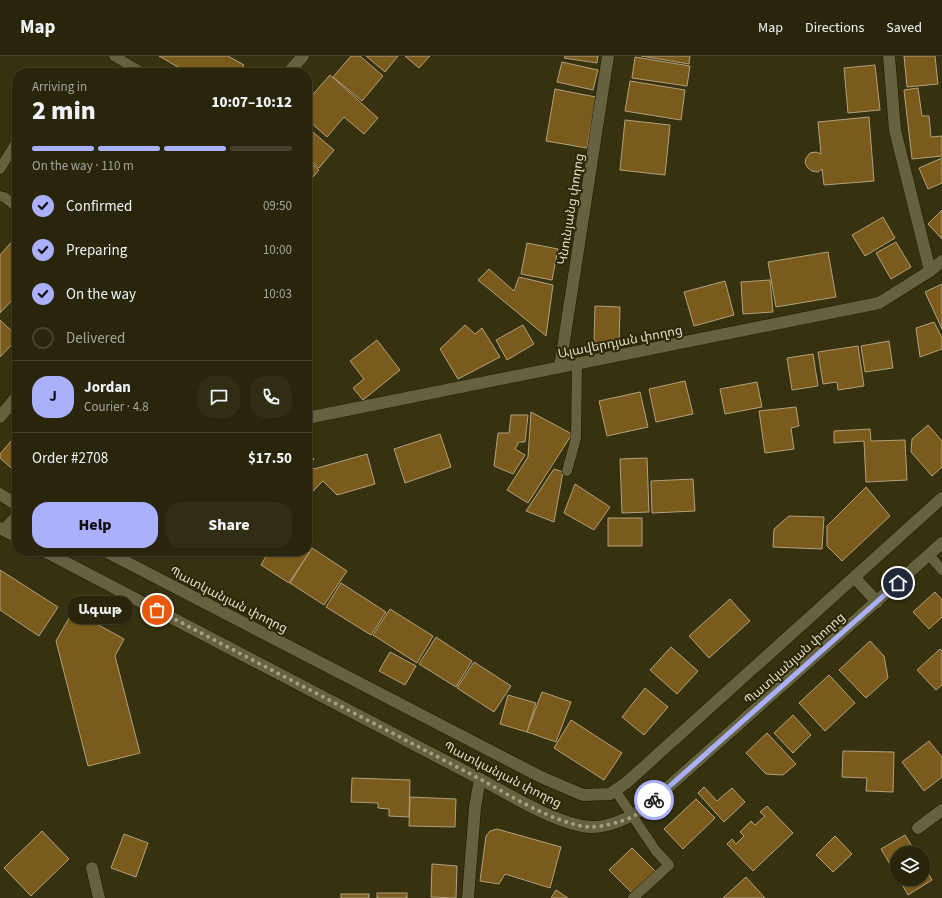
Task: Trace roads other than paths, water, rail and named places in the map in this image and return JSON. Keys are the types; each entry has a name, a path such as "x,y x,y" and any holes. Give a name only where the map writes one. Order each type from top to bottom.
{"main road":[{"path":"292,68 302,56"},
{"name":"Կնունյանց փողոց","path":"560,367 608,56"},
{"path":"889,56 895,130 930,271"},
{"name":"Ալավերդյան փողոց","path":"312,417 879,303 930,271 942,261"},
{"path":"0,417 12,402"},
{"path":"0,494 12,501"},
{"name":"Պատկանյան փողոց","path":"115,556 540,777 583,795 610,794 626,783 942,498"},
{"path":"12,520 2,529 12,534"},
{"name":"Պատկանյան փողոց","path":"54,556 480,779 521,802 574,825 592,827 633,816 668,789 942,543"},
{"path":"855,578 877,602"},
{"path":"468,898 474,807 480,779"},
{"path":"918,828 942,810"},
{"path":"92,868 99,898"}],"lane":[{"path":"114,56 134,68"},
{"path":"0,169 12,149"},
{"path":"0,196 12,203"},
{"path":"567,471 576,438 577,364"},
{"path":"929,555 942,570"},
{"path":"615,790 656,851 669,864 633,898"}],"place":[{"name":"Ագաթ","path":"157,610"}]}
